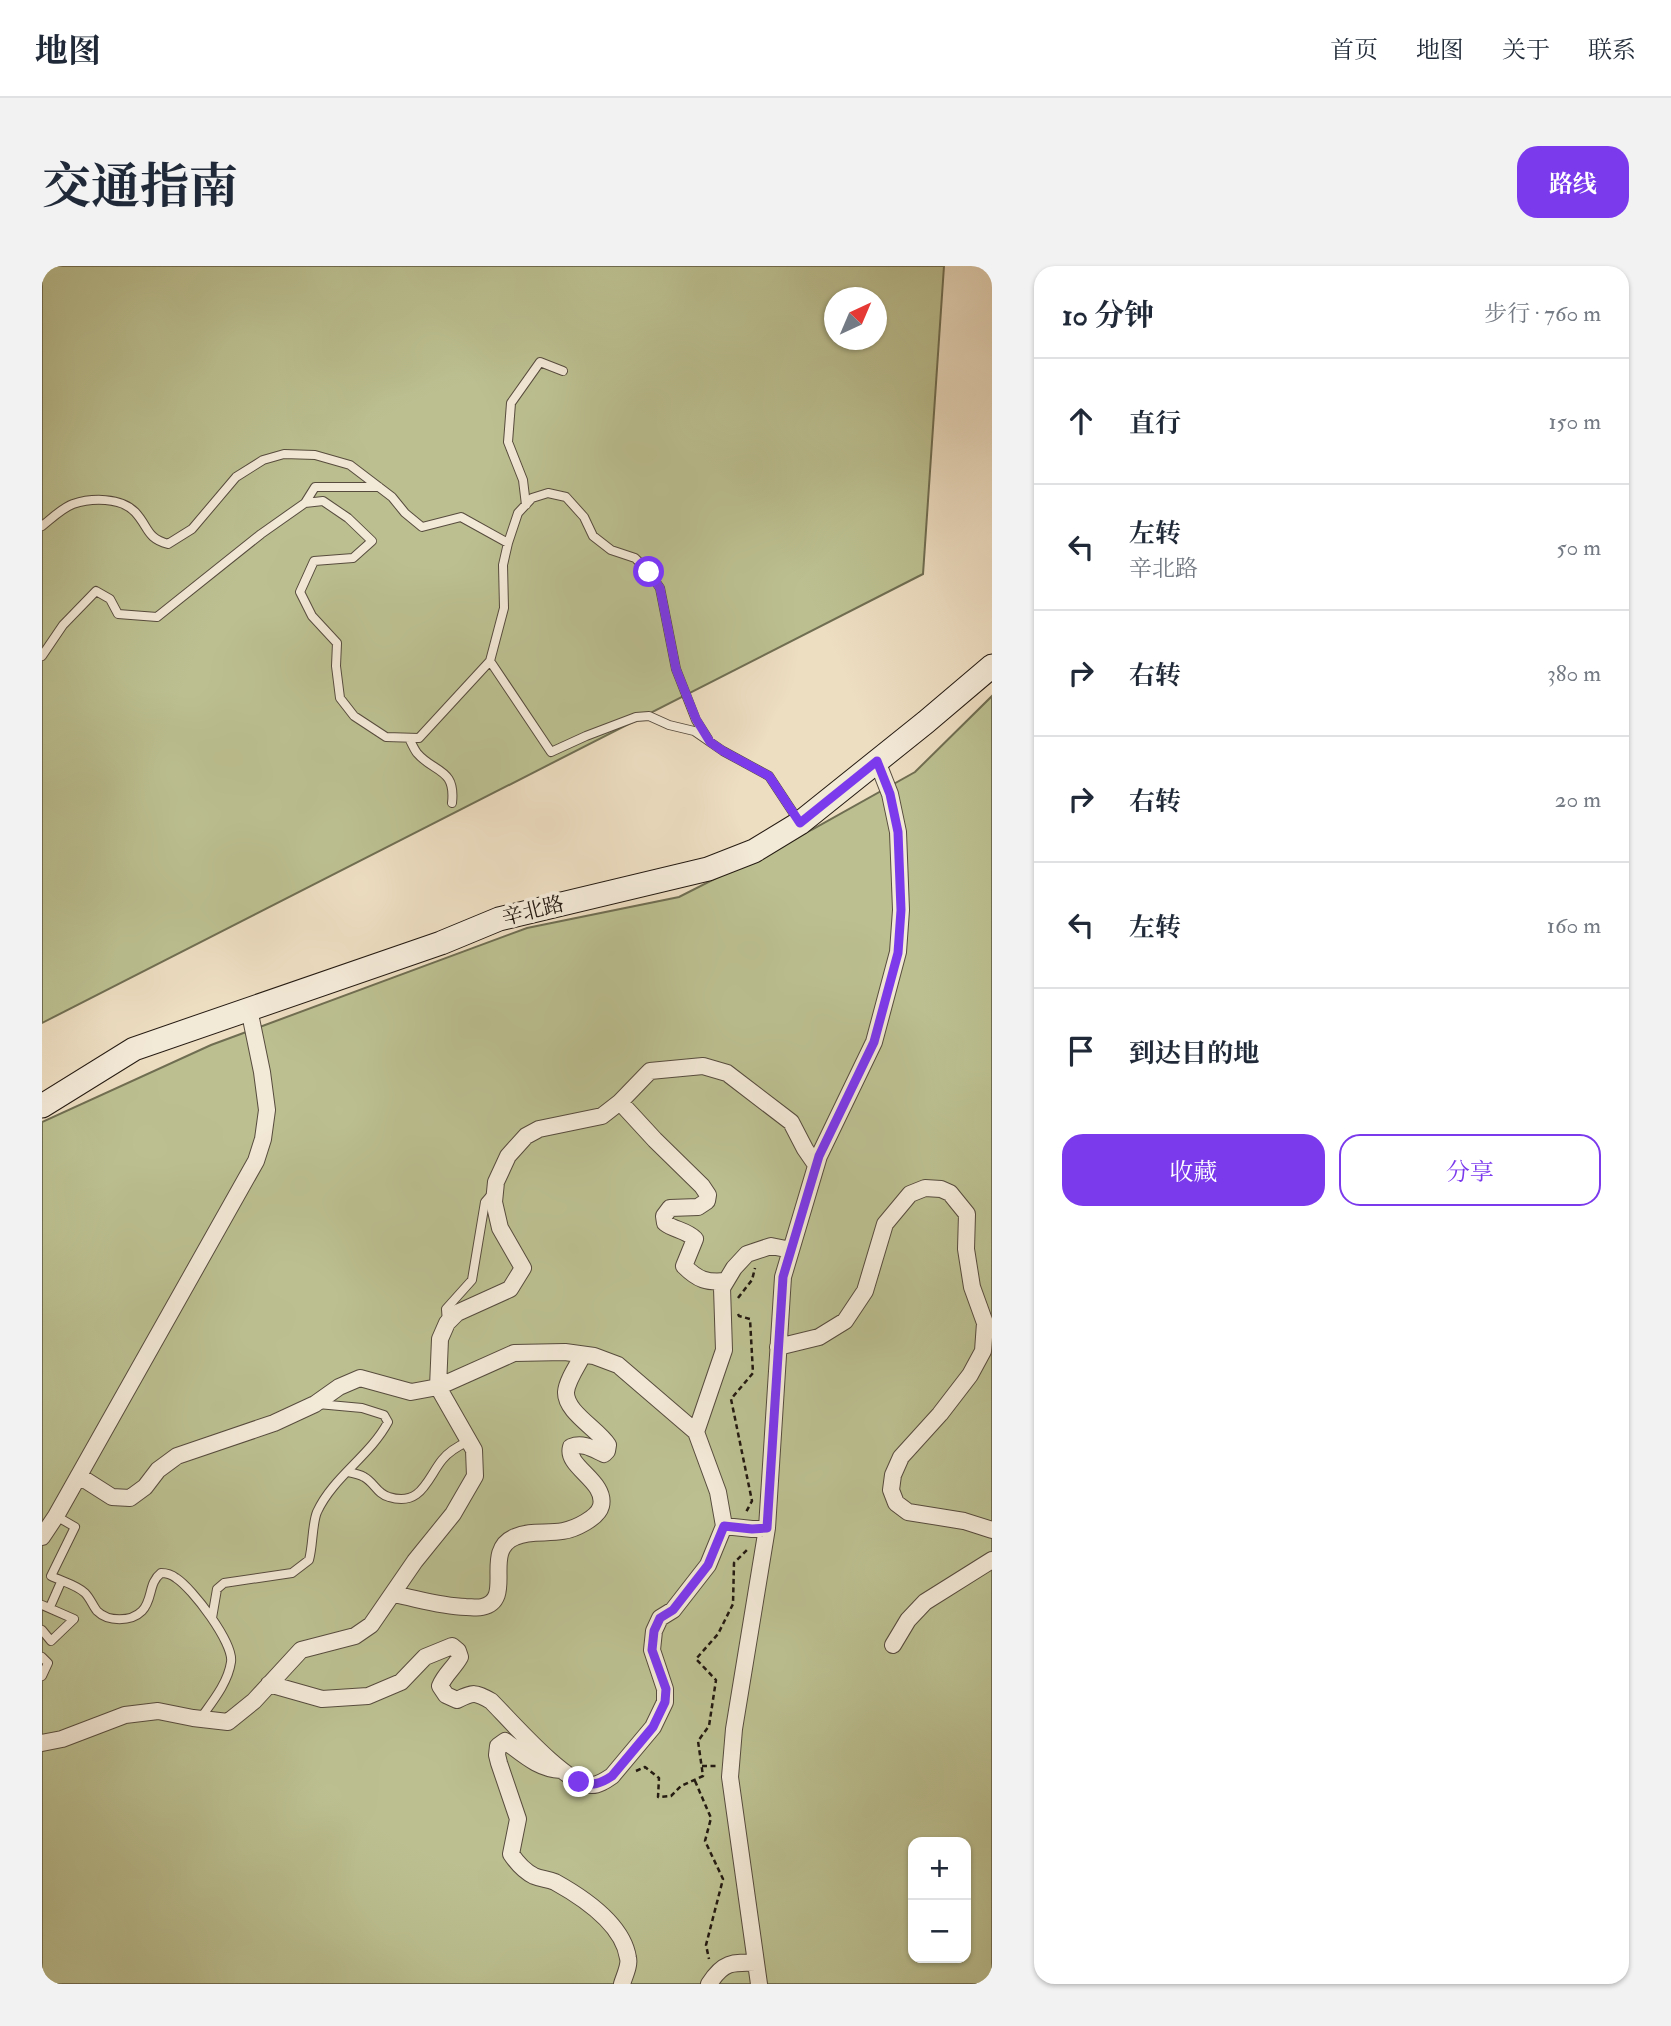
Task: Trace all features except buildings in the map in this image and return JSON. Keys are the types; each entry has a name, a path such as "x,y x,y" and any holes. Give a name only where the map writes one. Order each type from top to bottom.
{"main road":[{"name":"辛北路","path":"42,1106 134,1049 440,943 499,919 708,869 754,851 800,823 992,666"}],"street":[{"path":"759,1984 730,1777 745,1528 778,1347 783,1277 790,1250 819,1156 874,1042 898,953 901,910 898,832 890,794 877,761"},
{"path":"42,1537 256,1161 264,1139 267,1110 249,1009"},
{"path":"42,1743 62,1739 125,1715 158,1711 228,1722 254,1700 301,1650 355,1636 371,1625 415,1561 453,1514 475,1476 474,1450 438,1387 440,1339 447,1323 457,1313 510,1289 523,1268 500,1228 494,1202 496,1182 508,1156 526,1136 539,1129 602,1116 650,1071 703,1066 727,1073 791,1122 816,1165"},
{"path":"620,1102 708,1195 706,1201 698,1207 670,1208 664,1216 665,1223 670,1227 688,1232 695,1239 684,1266 708,1283 726,1281"},
{"path":"778,1347 819,1337 845,1321 865,1291 885,1224 910,1194 925,1188 941,1189 950,1193 967,1214 966,1249 972,1287 985,1323 983,1351 970,1375 940,1414 901,1457 893,1475 891,1490 896,1503 908,1512 964,1521 992,1530"},
{"path":"696,1432 724,1350 722,1288 734,1268 747,1254 771,1246 790,1250"},
{"path":"79,1476 112,1497 130,1497 145,1487 158,1470 177,1456 274,1423 315,1404 339,1387 360,1378 411,1392 438,1387 514,1353 565,1352 594,1356 618,1365 696,1432 718,1492 745,1528"},
{"path":"393,1594 445,1606 484,1607 497,1594 500,1583 498,1557 513,1537 529,1533 565,1531 594,1517 601,1509 601,1494 572,1459 570,1452 571,1447 577,1445 604,1454 608,1445 603,1436 573,1410 567,1398 566,1390 583,1355"},
{"path":"269,1684 322,1699 368,1696 401,1682 425,1657 452,1646 460,1657 454,1668 445,1675 440,1686 446,1695 457,1700 478,1693 491,1701 561,1770 579,1782 592,1786 612,1776 653,1727 665,1702 666,1689 652,1650 654,1631 660,1618 673,1610 708,1565 745,1528"},
{"path":"893,1645 908,1620 925,1602 992,1560"},
{"path":"561,1770 538,1765 505,1741 498,1746 499,1763 518,1819 511,1854 518,1865 535,1876 551,1880 604,1916 621,1939 629,1959 622,1984"},
{"path":"711,1981 732,1962 756,1963"}],"lane":[{"path":"526,505 523,480 508,442 511,403 540,362 563,371"},
{"path":"42,526 71,505 93,500 112,500 127,505 155,540 168,544 192,529 236,477 263,460 284,454 315,455 350,464 391,497 422,527 461,517 508,543"},
{"path":"42,656 63,625 96,591 110,598 118,614 157,618 261,534 305,503 315,487 379,487"},
{"path":"305,503 323,501 348,518 372,541 353,558 314,561 300,592 312,615 337,643 336,666 340,698 354,716 386,737 419,738 490,661 504,608 503,565 508,543 519,513 532,498 548,493 566,497 584,517 593,536 611,550 635,558 660,588 676,669 696,719 710,742"},
{"path":"490,661 551,752 636,717 649,716 669,725 694,730 723,751 769,776 800,823"},
{"path":"408,738 418,754 448,778 453,788 452,803"},
{"path":"447,1323 446,1309 472,1280 485,1202 495,1190"},
{"path":"212,1618 217,1589 223,1583 292,1573 309,1560 316,1514 332,1489 382,1434 388,1422 384,1415 362,1408 315,1404"},
{"path":"348,1472 364,1477 379,1492 389,1497 403,1499 424,1490 443,1459 456,1447 469,1441"},
{"path":"56,1516 75,1527 51,1576 85,1592 104,1616 128,1619 141,1612 147,1604 152,1582 161,1573 168,1573 179,1580 212,1618 230,1648 231,1661 223,1685 200,1719"},
{"path":"45,1634 51,1641 74,1619 46,1606 61,1582"},
{"path":"42,1645 45,1634"},
{"path":"42,1657 48,1663 42,1676"}],"path":[{"path":"735,1301 752,1280 761,1248"},
{"path":"612,1776 629,1774 645,1767 659,1778 658,1797 671,1796 681,1786 704,1776 698,1741 709,1726 716,1680 696,1659 718,1634 733,1604 734,1563 751,1546 745,1528 752,1501 731,1399 753,1373 750,1319 739,1316 737,1309"},
{"path":"695,1781 711,1818 705,1841 723,1879 706,1945 711,1981"}],"green space":[{"path":"42,266 944,266 923,574 42,1023"},
{"path":"992,696 992,1984 42,1984 42,1122 211,1045 527,928 679,897 813,829 915,772"}],"route":[{"path":"579,1782 592,1786 612,1776 653,1727 665,1702 666,1689 652,1650 654,1631 660,1618 673,1610 708,1565 724,1526 767,1528 783,1277 819,1156 874,1042 898,953 901,910 898,832 890,794 877,761 800,823 769,776 710,742 696,719 676,669 660,588 649,572"}]}
